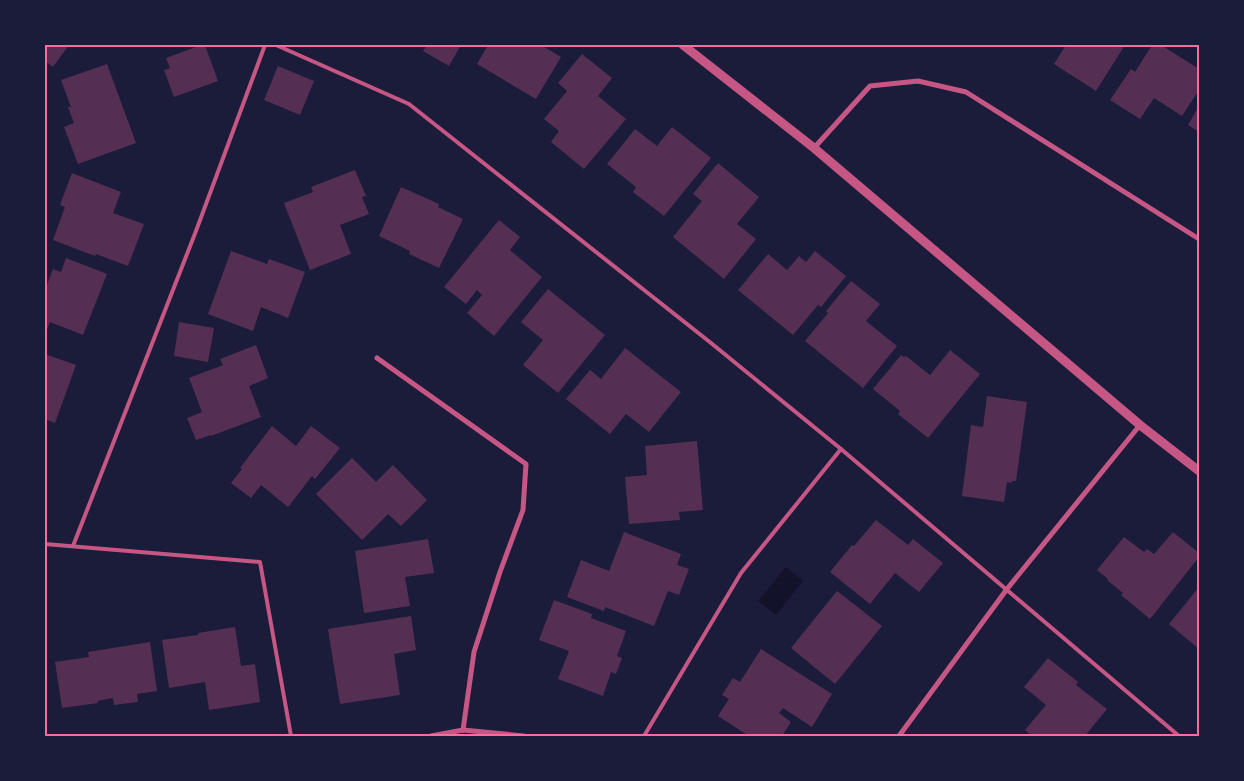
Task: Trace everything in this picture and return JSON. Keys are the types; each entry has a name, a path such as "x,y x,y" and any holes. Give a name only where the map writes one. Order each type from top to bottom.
{"street":[{"path":"683,45 814,148 1140,425 1199,471"},
{"path":"814,148 870,86 918,81 966,92 1199,239"},
{"path":"377,358 526,464 524,510 500,572 474,652 463,730"},
{"path":"899,736 1007,589 1140,425"},
{"path":"431,736 463,730 524,736"}],"lane":[{"path":"73,546 196,231 266,45"},
{"path":"276,45 409,104 711,343 841,449 1176,735"},
{"path":"644,736 741,573 841,449"},
{"path":"45,544 260,562 291,736"}],"shaded area":[{"path":"786,567 803,581 776,615 758,601"}],"building":[{"path":"45,45 69,45 53,67 45,61"},
{"path":"205,45 218,81 174,97 164,70 170,68 166,58"},
{"path":"427,45 461,45 449,66 423,51"},
{"path":"488,45 541,45 561,57 536,99 477,64"},
{"path":"1066,45 1125,45 1096,91 1054,64"},
{"path":"1152,45 1161,45 1199,69 1199,90 1182,116 1154,98 1140,119 1110,100 1131,69 1135,72"},
{"path":"582,54 612,78 598,96 626,119 584,169 551,142 559,131 544,119 567,91 558,83"},
{"path":"107,64 136,143 78,164 64,127 74,123 68,107 71,107 61,80"},
{"path":"278,66 314,81 300,115 264,100"},
{"path":"1199,106 1199,132 1188,125"},
{"path":"672,127 711,158 664,216 633,192 636,187 607,164 635,129 657,146"},
{"path":"718,163 759,197 737,224 756,239 724,279 673,237 702,201 693,194"},
{"path":"355,170 366,196 362,197 369,214 340,225 351,254 310,270 284,203 313,192 311,187"},
{"path":"72,173 121,192 113,213 144,224 128,266 53,240 65,207 60,205"},
{"path":"401,187 439,204 438,207 463,219 439,268 409,254 410,251 379,236"},
{"path":"499,220 520,237 510,250 542,277 494,336 467,313 482,295 477,290 466,304 444,287"},
{"path":"231,251 267,264 269,259 305,272 288,318 261,307 253,331 208,314"},
{"path":"815,251 846,276 821,307 818,305 793,335 738,290 768,254 787,270 799,256 806,262"},
{"path":"66,258 107,274 83,335 50,322 45,334 45,290 53,269 61,272"},
{"path":"851,281 880,304 866,321 897,346 863,388 805,341 828,313 826,311"},
{"path":"548,289 605,335 558,393 523,365 543,340 521,322"},
{"path":"179,322 214,328 208,362 174,356"},
{"path":"256,345 268,378 249,386 261,417 196,440 187,418 202,412 189,378 223,365 220,359"},
{"path":"625,348 681,392 649,432 626,414 610,434 566,399 590,370 601,379"},
{"path":"950,350 980,374 928,438 898,414 900,411 873,389 901,355 906,356 930,375"},
{"path":"45,354 76,365 55,423 45,419"},
{"path":"987,396 1027,402 1016,481 1012,481 1012,483 1007,482 1004,502 962,496 971,425 983,427"},
{"path":"272,426 296,446 311,426 340,448 315,479 312,476 288,507 261,485 251,498 231,483"},
{"path":"697,441 703,510 679,512 680,520 629,524 625,477 647,475 645,446"},
{"path":"352,458 376,482 393,465 427,500 401,526 388,514 362,540 316,494"},
{"path":"876,520 908,545 913,539 943,563 919,592 895,573 870,604 830,572"},
{"path":"624,532 681,554 677,565 689,569 679,595 668,591 654,626 605,607 604,611 567,597 581,560 609,571"},
{"path":"1173,532 1199,553 1199,557 1150,619 1121,595 1123,593 1097,570 1124,537 1144,552 1147,549 1154,554"},
{"path":"428,539 434,573 405,577 410,606 364,613 355,551"},
{"path":"1199,587 1199,649 1169,624"},
{"path":"837,591 882,626 835,684 791,648"},
{"path":"554,600 592,614 591,618 626,631 617,656 622,658 616,674 611,672 603,696 558,679 569,651 539,640"},
{"path":"411,616 416,650 394,654 400,695 340,704 328,629"},
{"path":"235,627 241,666 255,664 260,702 209,710 205,682 169,688 162,640"},
{"path":"150,642 157,691 137,694 138,702 114,705 113,698 97,701 98,703 62,708 55,662 89,657 88,652"},
{"path":"761,649 832,694 812,727 783,708 779,713 791,722 782,736 749,736 718,716 729,699 722,695 733,678 740,682"},
{"path":"1048,658 1078,682 1076,685 1107,709 1085,736 1032,736 1025,730 1046,705 1024,687"}]}
